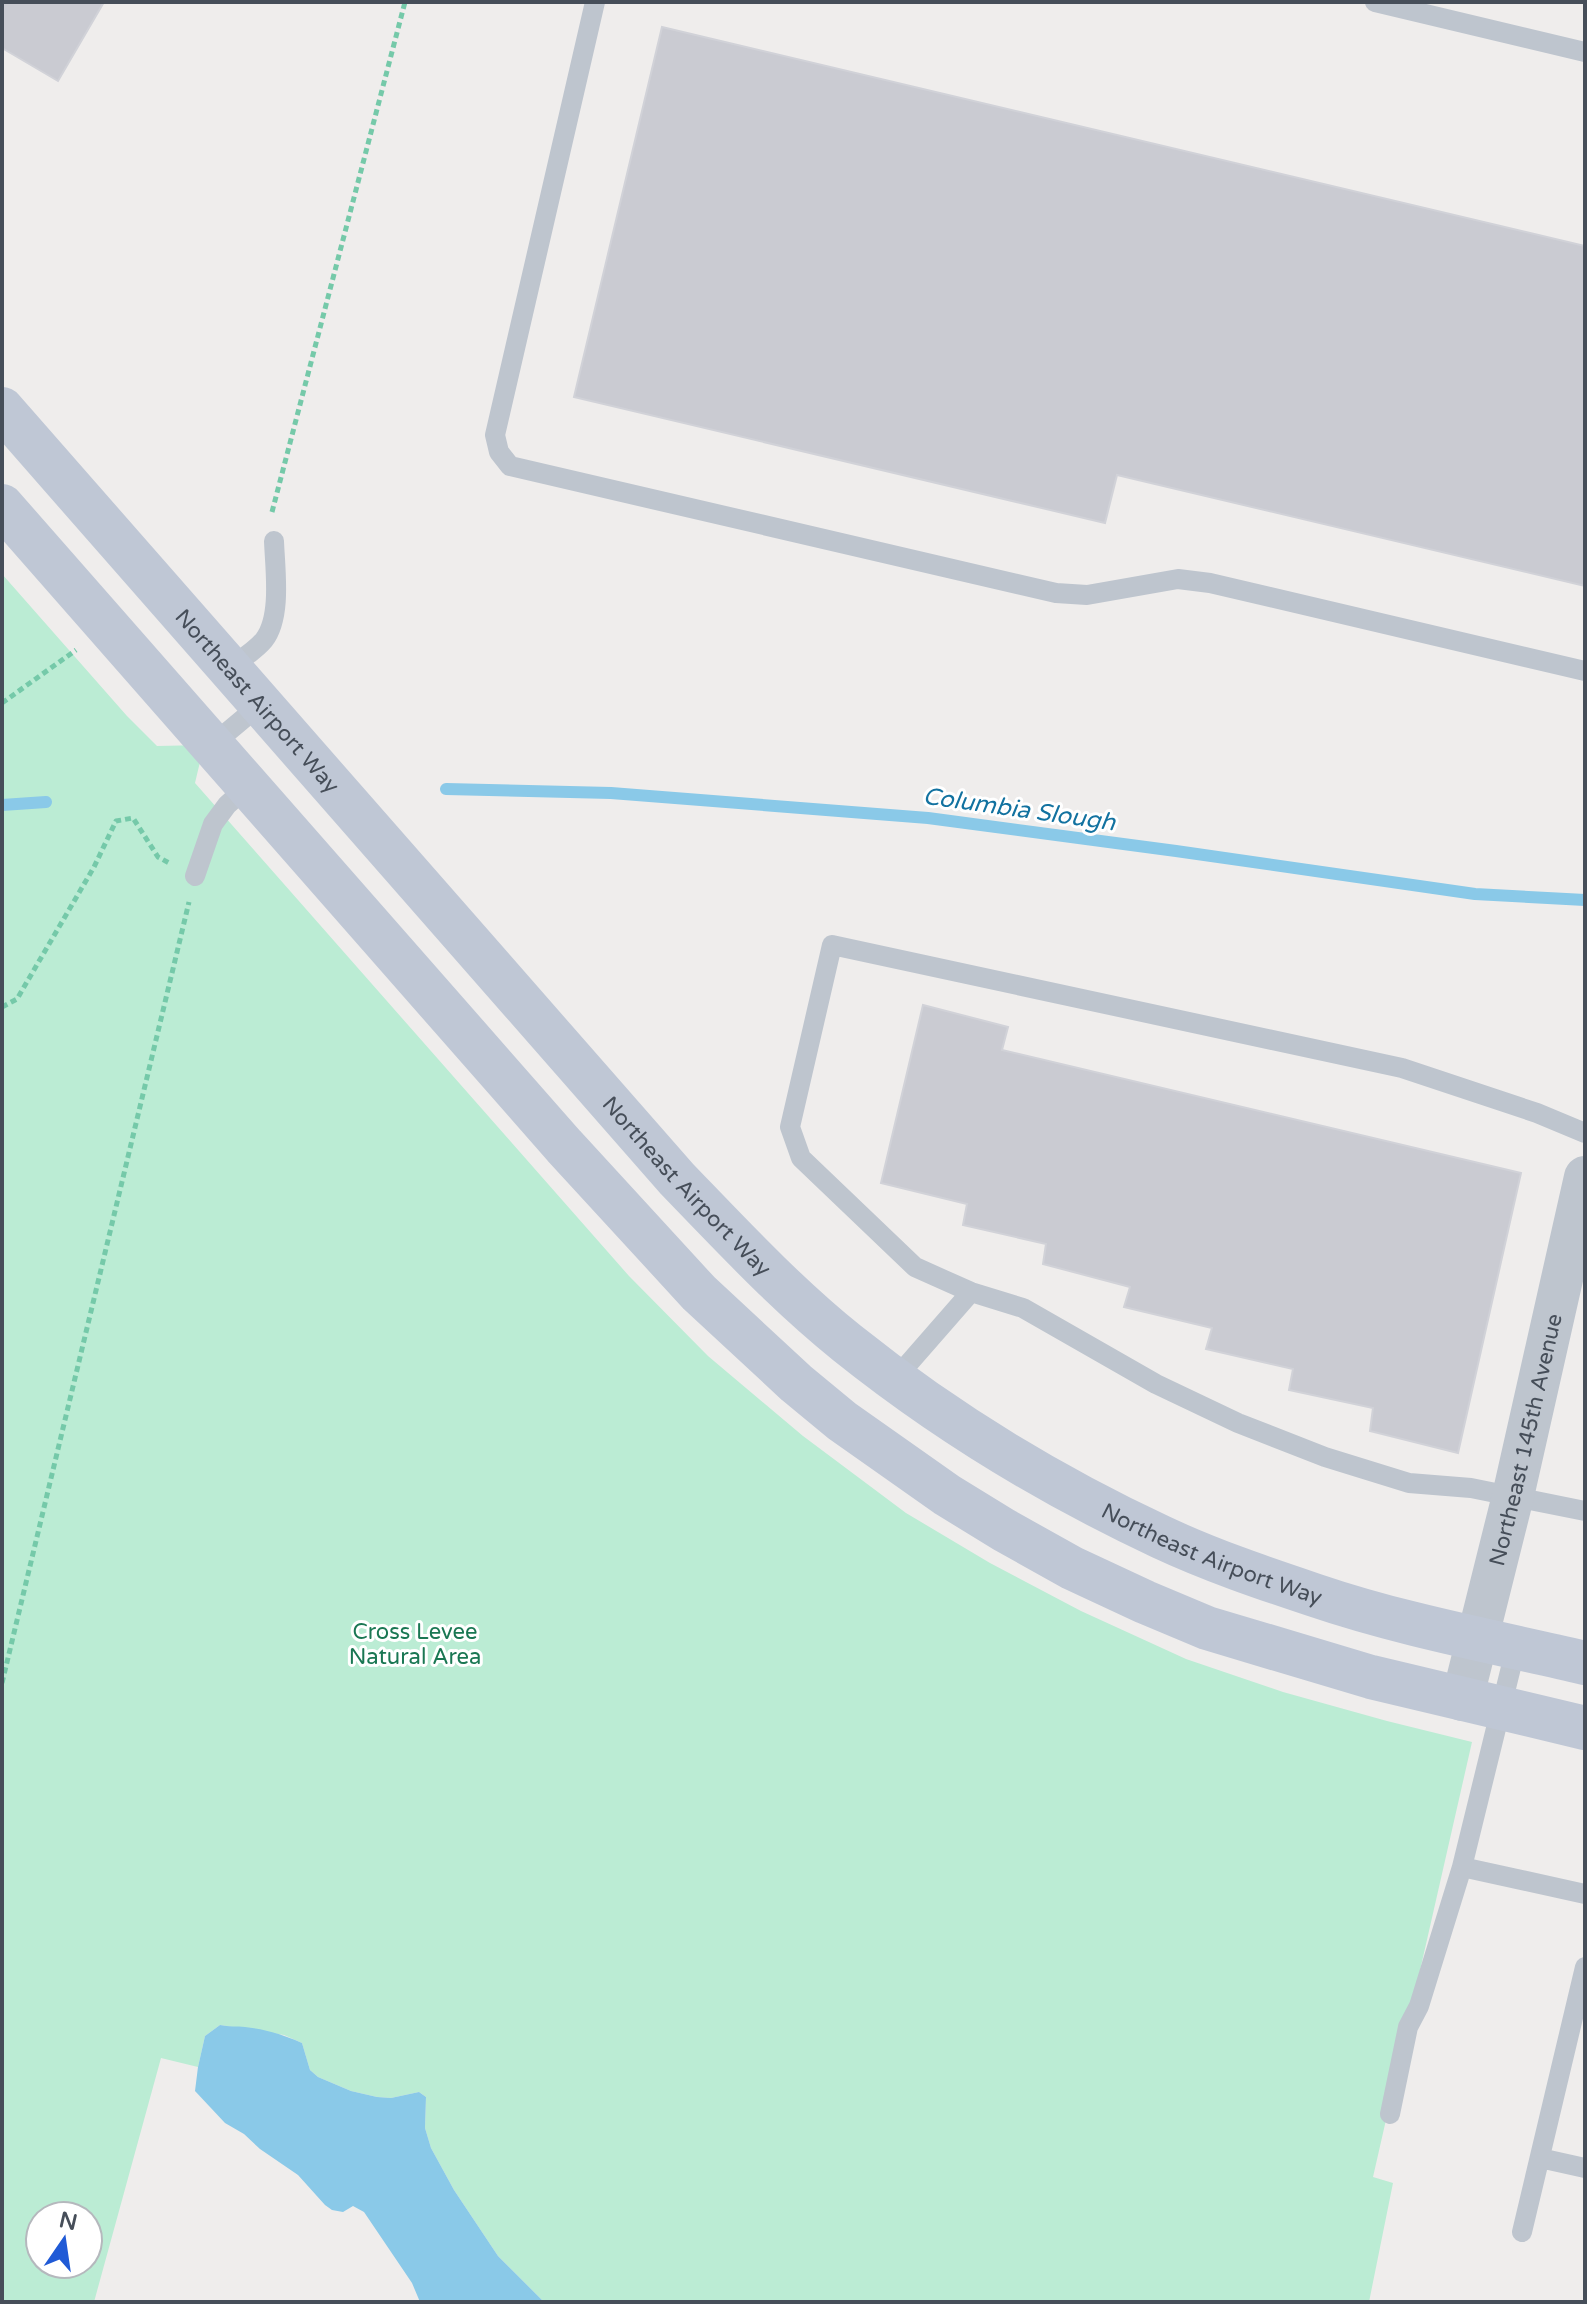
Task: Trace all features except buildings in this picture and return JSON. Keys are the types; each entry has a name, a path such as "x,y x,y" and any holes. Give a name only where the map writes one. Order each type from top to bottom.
{"main road":[{"name":"Northeast Airport Way","path":"2,409 677,1179 758,1263 845,1341 1007,1455 1162,1538 1316,1596 1393,1618 1585,1663"},
{"path":"2,506 564,1146 699,1293 842,1421 947,1495 1004,1530 1072,1568 1207,1628 1371,1677 1585,1728"}],"street":[{"name":"Northeast 145th Avenue","path":"1481,1704 1497,1643 1513,1496 1585,1177"}],"lane":[{"path":"595,2 495,435 499,452 510,466 1056,593 1087,595 1178,579 1210,583 1585,671"},
{"path":"1375,2 1585,52"},
{"path":"229,668 263,641 271,626 276,596 274,541"},
{"path":"212,745 261,704"},
{"path":"195,876 213,824 227,805 248,786"},
{"path":"1585,1133 1537,1113 1402,1068 832,945 790,1127 801,1158 915,1267 971,1292 1023,1308 1156,1384 1238,1423 1325,1457 1409,1483 1471,1488 1585,1511"},
{"path":"895,1379 971,1292"},
{"path":"1390,2114 1408,2027 1419,2006 1462,1867 1481,1704"},
{"path":"1462,1867 1585,1894"},
{"path":"1522,2232 1585,1967"},
{"path":"1540,2158 1585,2168"}],"path":[{"path":"274,541 272,510 405,2"},
{"path":"2,703 107,626"},
{"path":"2,1007 17,999 94,867 116,821 133,818 158,857 195,876 2,1683"}],"green space":[{"name":"Cross Levee Natural Area","path":"2,574 157,746 204,745 195,783 629,1276 708,1356 803,1436 906,1513 990,1563 1081,1611 1186,1659 1283,1692 1472,1742 1373,2177 1393,2183 1369,2302 544,2302 498,2256 454,2190 431,2148 425,2128 426,2097 419,2092 391,2098 351,2091 318,2077 310,2070 302,2043 284,2035 220,2025 205,2036 198,2067 161,2058 104,2266 104,2200 24,2200 24,2280 100,2280 94,2302 2,2302"}],"water":[{"path":"220,2025 260,2029 302,2043 310,2070 318,2077 351,2091 391,2098 419,2092 426,2097 425,2128 431,2148 454,2190 498,2256 544,2302 420,2302 412,2283 364,2212 353,2206 343,2212 325,2205 298,2175 225,2123 195,2091 205,2036"}],"waterway":[{"name":"Columbia Slough","path":"446,789 611,793 928,818 1475,894 1585,900"},
{"name":"Columbia Slough","path":"2,805 46,802"}]}
